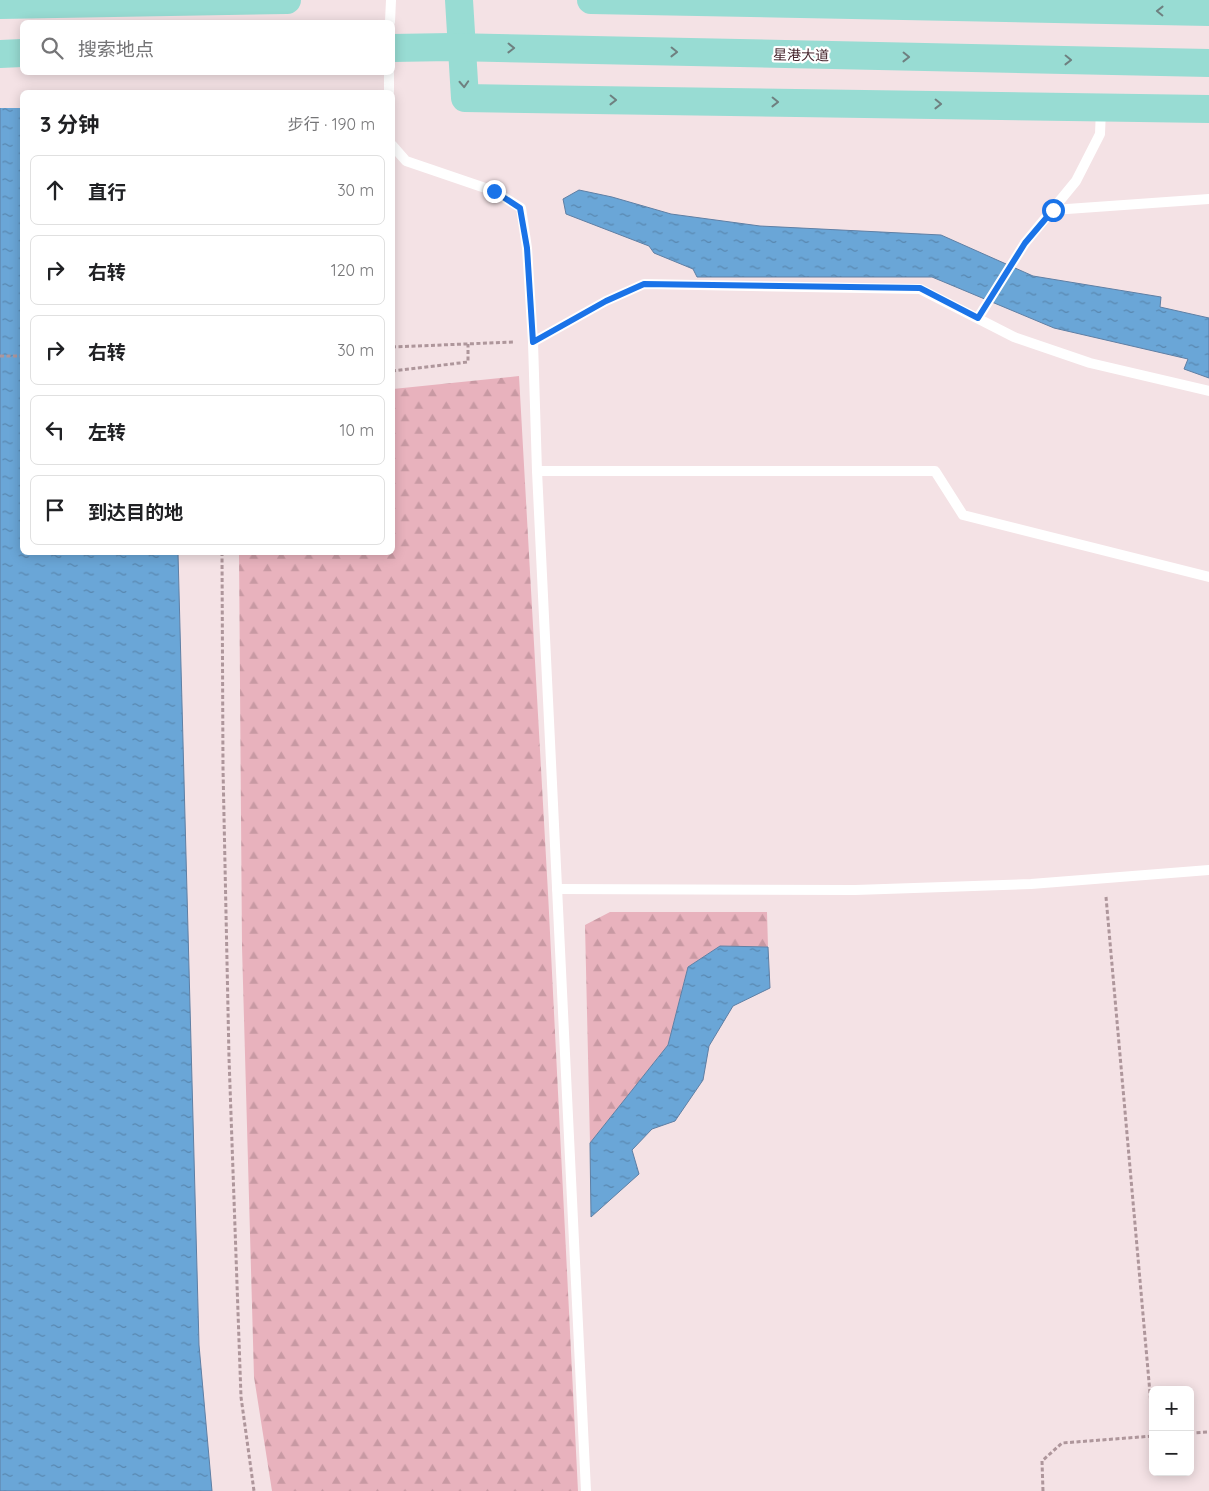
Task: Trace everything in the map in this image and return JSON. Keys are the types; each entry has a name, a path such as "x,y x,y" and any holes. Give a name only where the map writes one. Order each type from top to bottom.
{"main road":[{"path":"0,5 287,0"},
{"path":"459,0 464,98 1209,109"},
{"path":"591,0 1209,12"},
{"name":"星港大道","path":"395,48 451,47 1209,64"},
{"path":"0,54 20,53"}],"lane":[{"path":"390,20 391,0"},
{"path":"389,75 389,90"},
{"path":"978,318 1025,243 1076,181 1100,134 1102,107"},
{"path":"395,148 406,160 494,191 520,208 527,248 533,342 537,471 586,1491"},
{"path":"1053,210 1209,199"},
{"path":"533,342 606,301 644,284 920,288 1014,337 1090,363 1209,391"},
{"path":"537,471 935,471 963,515 1209,577"},
{"path":"557,889 855,890 1031,884 1209,870"}],"path":[{"path":"395,346 533,342"},
{"path":"395,371 468,362 468,344"},
{"path":"0,356 20,356"},
{"path":"222,555 223,768 229,1058 242,1396 254,1491"},
{"path":"1104,878 1149,1386"},
{"path":"1194,1433 1209,1432"},
{"path":"1043,1491 1042,1461 1062,1443 1149,1436"}],"green space":[{"path":"519,376 548,893 578,1491 272,1491 254,1377 242,947 239,555 395,555 395,389"},
{"path":"610,912 767,912 768,947 720,946 688,967 668,1045 590,1143 585,925"}],"water":[{"path":"0,0 20,20 20,75 22,75 22,90 20,90 20,555 178,555 199,1345 212,1491 0,1491"},
{"path":"579,190 612,197 671,214 760,226 941,235 1033,276 1161,297 1160,307 1209,318 1209,378 1184,369 1188,359 1054,328 932,277 697,277 693,269 654,253 649,246 566,214 563,199"},
{"path":"720,946 768,947 770,988 733,1006 709,1046 703,1080 675,1121 652,1129 632,1150 639,1174 591,1217 590,1143 668,1045 688,967"}],"pier":[{"path":"0,0 170,0 171,20 20,20 20,75 172,75 172,90 20,90 20,108 0,108"}],"route":[{"path":"494,191 520,208 527,248 533,342 606,301 644,284 920,288 978,318 1025,243 1053,210"}]}
